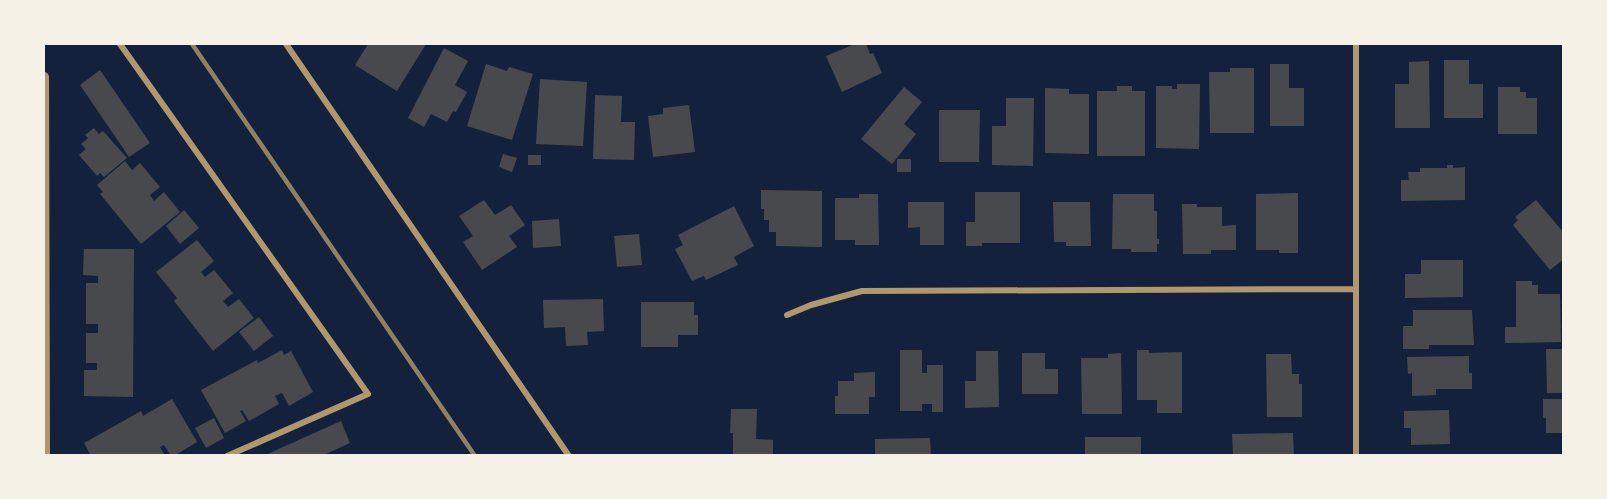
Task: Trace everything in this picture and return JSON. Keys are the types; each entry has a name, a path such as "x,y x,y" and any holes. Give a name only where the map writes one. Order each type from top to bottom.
{"street":[{"path":"120,44 368,394 226,456"},
{"path":"286,44 569,456"},
{"path":"1356,44 1356,456"},
{"path":"44,76 45,456"},
{"path":"787,315 811,304 862,291 1356,289"}],"building":[{"path":"368,44 426,44 397,91 355,65"},
{"path":"855,44 866,44 882,73 842,92 826,56"},
{"path":"444,48 468,61 455,85 467,92 456,112 453,111 447,122 431,114 424,127 408,118"},
{"path":"1444,60 1469,60 1469,84 1483,84 1483,118 1444,118"},
{"path":"1429,61 1430,128 1395,128 1395,84 1409,84 1409,62"},
{"path":"486,64 507,71 509,67 533,74 512,140 467,126"},
{"path":"1270,64 1289,64 1289,88 1304,88 1304,126 1270,126"},
{"path":"1230,68 1254,68 1254,133 1210,133 1209,72 1230,72"},
{"path":"100,70 150,143 129,157 80,85"},
{"path":"540,79 587,82 583,146 536,144"},
{"path":"1177,84 1200,84 1199,149 1156,148 1156,86 1172,86 1172,89 1177,89"},
{"path":"1117,86 1132,86 1132,91 1145,91 1145,156 1097,156 1097,91 1117,91"},
{"path":"904,87 922,102 904,124 916,134 892,164 861,139"},
{"path":"1498,87 1520,87 1520,92 1526,92 1526,98 1537,98 1537,134 1498,134"},
{"path":"1045,88 1069,89 1069,94 1089,94 1089,154 1045,153"},
{"path":"595,95 622,96 621,122 635,122 634,160 593,159"},
{"path":"1006,98 1034,98 1033,166 992,165 992,126 1006,126"},
{"path":"689,105 695,152 653,157 648,116 663,114 663,108"},
{"path":"939,110 980,110 979,162 939,162"},
{"path":"94,128 99,134 103,131 127,158 104,177 100,173 97,176 79,155 86,149 81,144 88,138 85,135"},
{"path":"503,154 517,158 512,172 499,167"},
{"path":"528,155 541,155 541,165 528,165"},
{"path":"897,159 911,159 911,172 897,172"},
{"path":"125,161 132,170 140,163 160,187 150,195 154,201 164,192 180,212 141,244 100,194 103,192 97,185"},
{"path":"1447,165 1453,165 1453,168 1465,167 1465,200 1401,201 1401,180 1409,180 1408,172 1420,172 1420,168 1447,168"},
{"path":"761,190 822,191 822,247 776,246 776,232 769,232 769,220 764,220 764,209 761,209"},
{"path":"975,192 1020,192 1020,243 982,243 982,246 966,246 966,222 975,222"},
{"path":"1298,193 1298,253 1256,250 1256,194"},
{"path":"859,194 878,194 879,245 855,245 855,240 835,240 835,198 859,198"},
{"path":"1113,194 1154,194 1154,211 1157,211 1157,239 1159,239 1157,252 1112,249"},
{"path":"484,200 495,215 511,205 525,225 509,236 517,247 482,270 463,242 473,236 459,216"},
{"path":"1536,200 1564,233 1564,259 1550,270 1513,225 1518,220 1515,217"},
{"path":"908,202 944,202 944,245 920,245 920,227 908,228"},
{"path":"1053,202 1090,202 1091,246 1066,246 1066,242 1054,242"},
{"path":"1182,204 1197,204 1197,207 1222,207 1222,226 1236,225 1236,250 1211,250 1211,254 1183,254"},
{"path":"734,206 754,246 734,257 738,265 706,280 704,276 692,281 675,249 683,245 678,235"},
{"path":"184,210 199,228 180,244 166,226"},
{"path":"559,219 561,246 533,248 532,221"},
{"path":"639,234 642,265 617,267 614,236"},
{"path":"197,240 214,261 201,272 205,277 214,270 233,293 223,301 228,307 239,299 254,318 213,351 174,301 177,298 156,272"},
{"path":"84,249 134,249 133,397 84,396 84,370 97,370 97,363 86,363 86,333 98,333 98,324 86,324 86,283 98,283 98,276 83,275"},
{"path":"1421,260 1463,260 1463,297 1405,298 1405,274 1421,274"},
{"path":"1516,281 1532,281 1532,285 1538,285 1538,294 1560,294 1561,342 1505,343 1505,327 1516,327"},
{"path":"603,299 604,331 587,332 588,345 566,346 565,327 544,328 543,300"},
{"path":"641,302 694,302 694,315 698,315 698,335 678,335 678,347 641,347"},
{"path":"1413,310 1472,310 1474,345 1429,345 1429,349 1403,349 1403,326 1413,326"},
{"path":"259,317 273,336 254,351 239,332"},
{"path":"1546,349 1564,349 1564,393 1547,393"},
{"path":"282,350 284,355 291,351 313,392 289,406 282,393 275,396 279,404 249,421 242,410 240,411 246,421 225,433 201,390 257,360 258,363"},
{"path":"900,350 922,350 922,373 927,373 927,365 943,365 943,412 932,412 932,404 922,404 922,411 900,411"},
{"path":"1137,350 1149,350 1149,353 1182,352 1182,413 1157,413 1157,400 1137,400"},
{"path":"976,351 998,351 999,407 965,408 965,381 976,381"},
{"path":"1022,353 1045,353 1045,369 1058,369 1058,394 1022,394"},
{"path":"1121,353 1122,414 1082,414 1081,358 1108,358 1108,354"},
{"path":"1266,354 1291,354 1292,374 1299,374 1299,384 1302,384 1302,417 1267,417"},
{"path":"1469,356 1472,389 1436,389 1436,395 1412,396 1412,373 1408,374 1407,357"},
{"path":"875,372 875,397 869,397 869,414 835,414 838,381 854,381 854,373"},
{"path":"172,399 197,442 174,456 171,456 164,445 160,447 164,454 161,456 91,456 84,443 141,411 143,416"},
{"path":"1543,399 1564,399 1564,433 1546,433"},
{"path":"731,409 757,409 756,439 773,440 773,456 733,456 733,433 730,433"},
{"path":"1449,410 1450,444 1411,445 1411,428 1404,428 1404,411"},
{"path":"214,418 224,438 206,448 195,428"},
{"path":"341,421 350,443 322,456 263,456"},
{"path":"1293,433 1294,456 1233,456 1232,434"},
{"path":"1085,437 1141,437 1141,456 1085,456"},
{"path":"930,438 931,456 875,456 875,439"}],"railway":[{"path":"192,44 475,456"}]}
